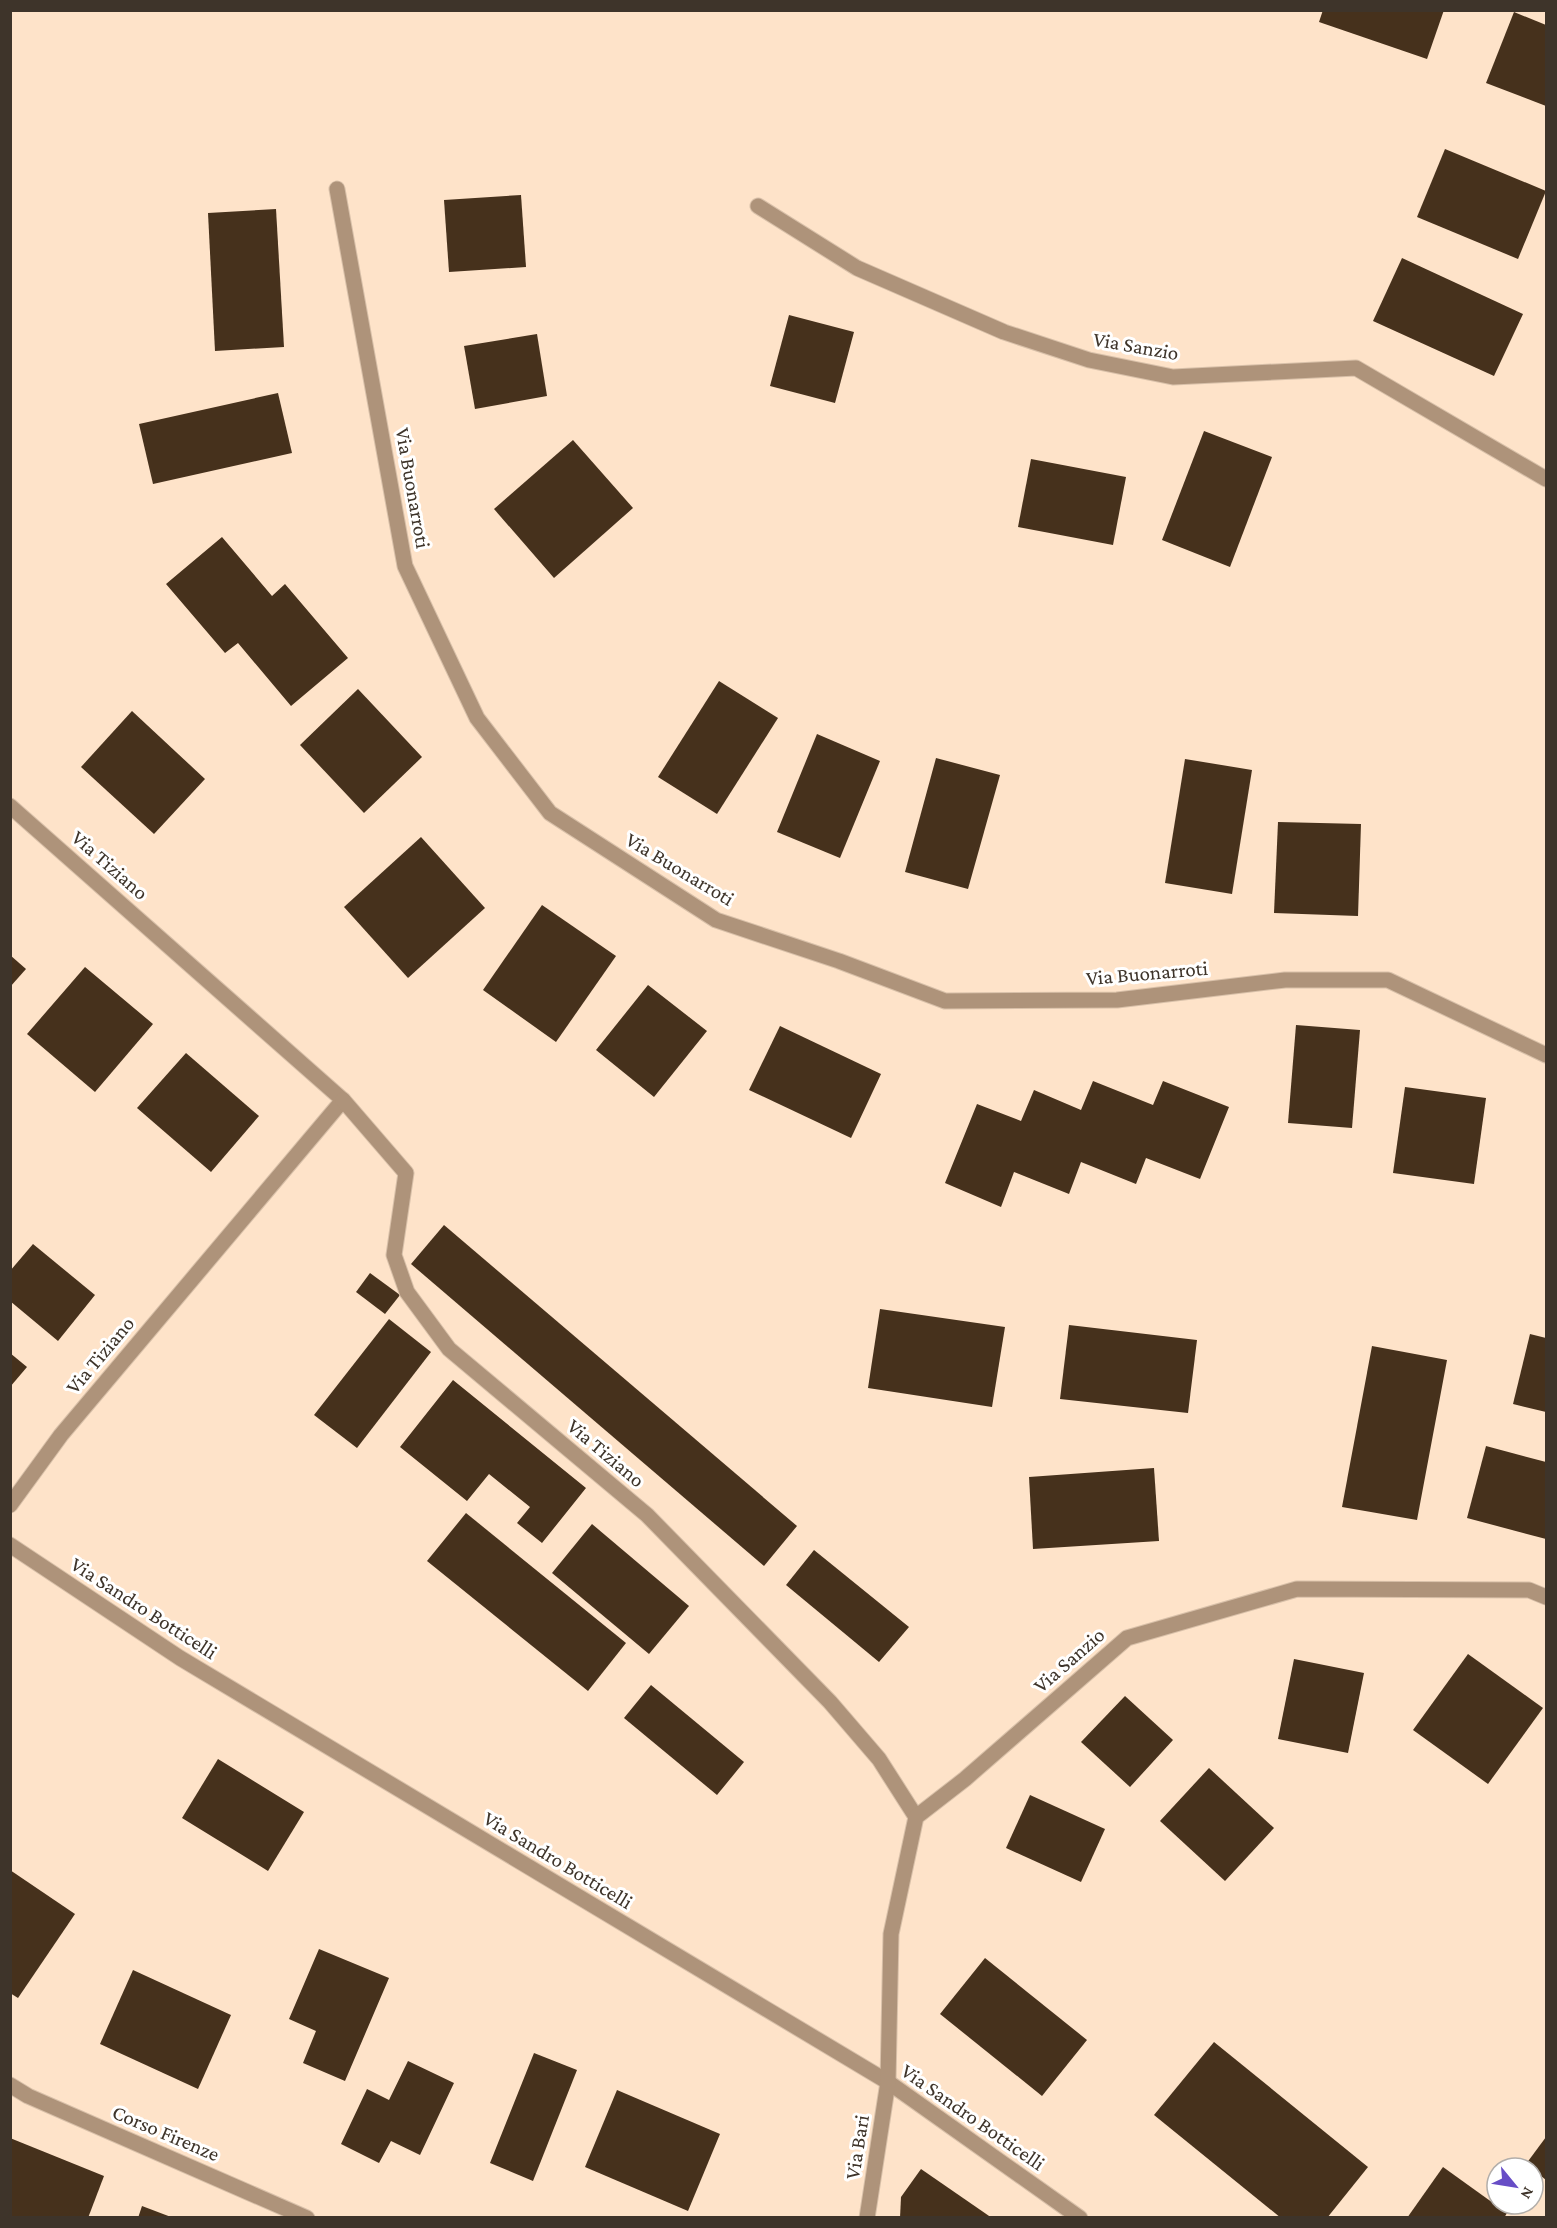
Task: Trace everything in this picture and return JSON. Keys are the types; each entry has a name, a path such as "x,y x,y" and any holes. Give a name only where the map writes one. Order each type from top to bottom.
{"street":[{"name":"Via Buonarroti","path":"337,189 405,566 477,718 550,813 716,920 838,961 945,1001 1117,1000 1285,980 1388,981 1546,1055"},
{"name":"Via Sanzio","path":"758,206 857,268 1004,332 1089,360 1173,377 1356,368 1546,479"},
{"name":"Via Tiziano","path":"10,806 343,1100 406,1173 394,1255 407,1292 449,1348 655,1523 830,1702 879,1759 916,1817"},
{"name":"Via Tiziano","path":"10,1505 60,1435 343,1100"},
{"name":"Via Sandro Botticelli","path":"10,1545 180,1658 888,2082 1080,2217"},
{"name":"Via Sanzio","path":"916,1817 965,1779 1127,1638 1298,1589 1529,1590 1546,1597"},
{"path":"888,2082 891,1934 916,1817"},
{"name":"Via Bari","path":"867,2217 888,2082"},
{"name":"Corso Firenze","path":"10,2085 28,2096 307,2217"}],"building":[{"path":"1323,10 1444,10 1427,59 1319,22"},
{"path":"1514,12 1546,25 1546,106 1486,83"},
{"path":"1445,149 1546,191 1518,259 1417,217"},
{"path":"521,195 526,267 449,272 444,200"},
{"path":"276,209 284,347 215,351 208,213"},
{"path":"1402,258 1523,314 1494,376 1373,321"},
{"path":"789,315 854,332 835,403 770,386"},
{"path":"537,334 547,396 475,409 464,346"},
{"path":"278,393 292,453 153,484 139,424"},
{"path":"1204,431 1272,457 1230,567 1162,540"},
{"path":"573,440 633,508 554,578 494,509"},
{"path":"1031,459 1126,477 1113,545 1018,527"},
{"path":"222,537 272,596 285,584 348,658 291,706 238,643 225,653 166,584"},
{"path":"719,681 778,718 717,814 658,777"},
{"path":"358,689 422,757 364,813 300,745"},
{"path":"132,711 205,779 154,834 81,767"},
{"path":"817,734 880,761 840,858 777,832"},
{"path":"936,758 1000,775 968,889 905,872"},
{"path":"1185,759 1252,770 1232,894 1165,883"},
{"path":"1278,822 1361,824 1358,916 1274,913"},
{"path":"421,837 485,908 408,978 344,907"},
{"path":"542,905 616,956 556,1042 483,990"},
{"path":"10,955 26,969 10,987"},
{"path":"85,967 153,1024 95,1092 27,1034"},
{"path":"648,985 707,1031 654,1097 596,1050"},
{"path":"1296,1025 1360,1030 1352,1128 1288,1123"},
{"path":"780,1026 881,1074 851,1138 749,1090"},
{"path":"186,1053 259,1116 211,1172 137,1108"},
{"path":"1093,1081 1153,1105 1163,1081 1229,1107 1200,1179 1146,1158 1136,1184 1081,1162 1069,1194 1014,1172 1001,1207 945,1183 977,1104 1021,1121 1034,1090 1081,1110"},
{"path":"1405,1087 1486,1098 1474,1184 1393,1173"},
{"path":"444,1225 797,1526 764,1566 411,1264"},
{"path":"33,1244 95,1295 58,1341 10,1301 10,1271"},
{"path":"370,1273 400,1295 385,1314 356,1292"},
{"path":"880,1309 1005,1327 992,1407 868,1388"},
{"path":"389,1319 431,1352 357,1448 314,1415"},
{"path":"1069,1325 1197,1340 1188,1413 1060,1399"},
{"path":"1530,1334 1546,1338 1546,1412 1513,1404"},
{"path":"1372,1346 1447,1360 1417,1520 1342,1507"},
{"path":"10,1353 27,1367 10,1387"},
{"path":"453,1380 586,1488 542,1543 517,1523 530,1507 489,1474 467,1501 400,1447"},
{"path":"1486,1446 1546,1462 1546,1539 1467,1518"},
{"path":"1154,1468 1159,1541 1033,1549 1029,1477"},
{"path":"466,1513 626,1643 588,1691 427,1561"},
{"path":"592,1524 689,1606 649,1654 552,1573"},
{"path":"814,1550 909,1627 879,1662 786,1585"},
{"path":"1468,1654 1543,1708 1488,1784 1413,1730"},
{"path":"1294,1659 1364,1673 1348,1753 1278,1739"},
{"path":"651,1685 744,1762 717,1795 624,1718"},
{"path":"1125,1696 1173,1740 1130,1787 1081,1742"},
{"path":"218,1759 304,1812 268,1871 182,1818"},
{"path":"1209,1768 1274,1828 1225,1881 1160,1821"},
{"path":"1030,1795 1105,1829 1081,1882 1006,1848"},
{"path":"10,1870 75,1914 18,1998 10,1993"},
{"path":"319,1949 389,1978 345,2081 303,2063 316,2031 289,2019"},
{"path":"985,1958 1087,2040 1042,2096 940,2014"},
{"path":"133,1970 231,2015 198,2089 100,2044"},
{"path":"1214,2042 1368,2167 1327,2218 1281,2218 1154,2115"},
{"path":"534,2053 577,2070 533,2181 490,2163"},
{"path":"408,2061 454,2083 420,2155 391,2141 379,2163 341,2144 367,2089 389,2100"},
{"path":"617,2090 720,2134 688,2211 585,2167"},
{"path":"1546,2137 1546,2180 1545,2156 1532,2156"},
{"path":"10,2138 104,2176 88,2218 10,2218"},
{"path":"1443,2167 1485,2197 1485,2216 1505,2216 1504,2218 1407,2218"},
{"path":"921,2169 992,2218 900,2218 901,2197"},
{"path":"142,2206 171,2217 171,2218 138,2218"}]}
